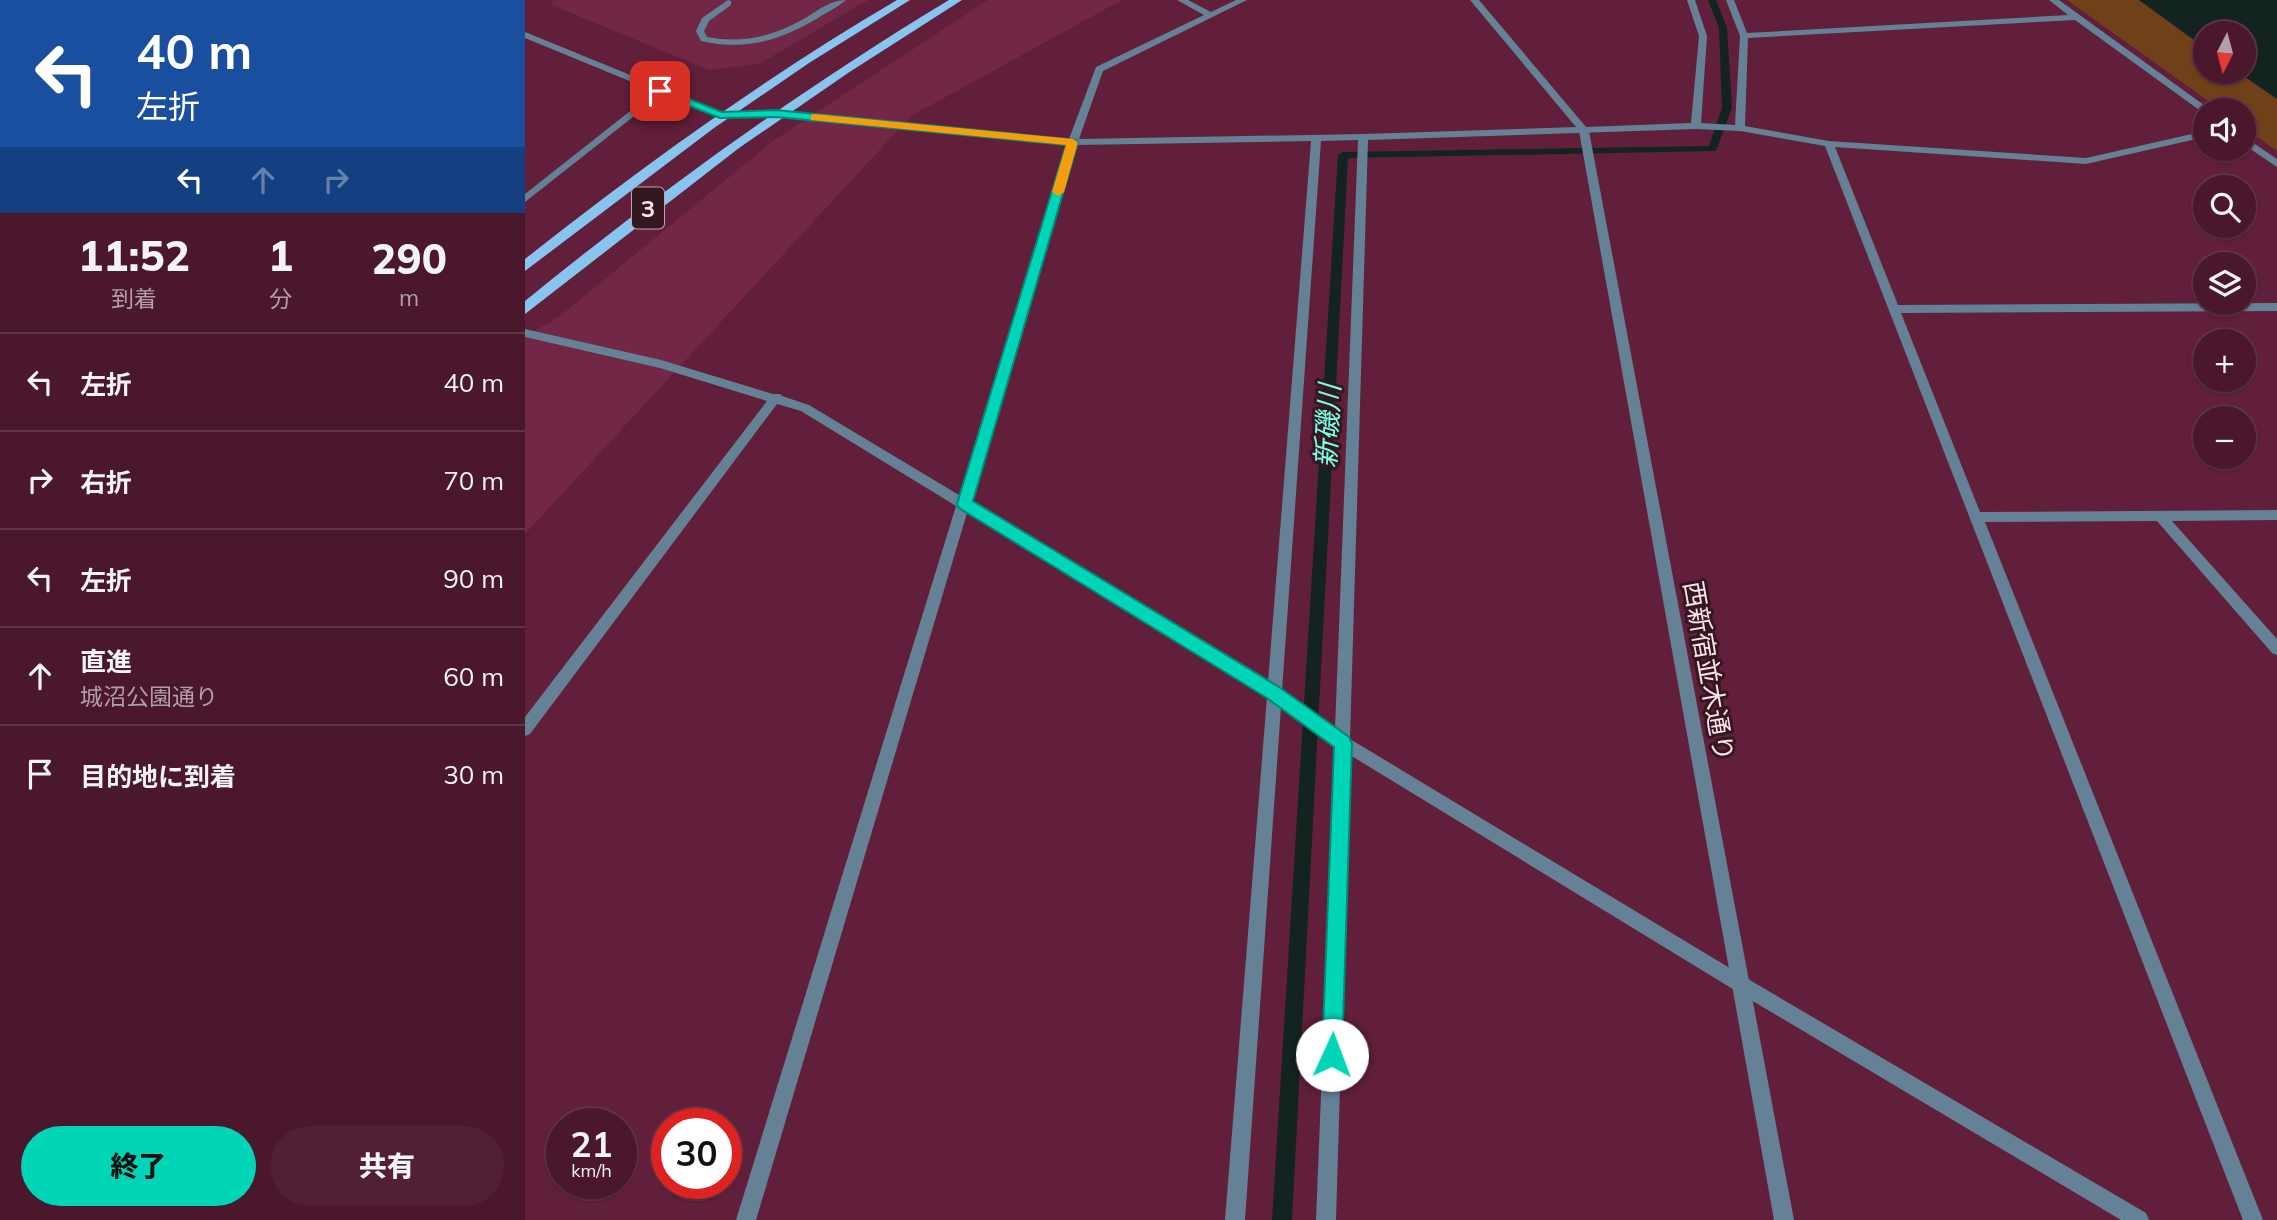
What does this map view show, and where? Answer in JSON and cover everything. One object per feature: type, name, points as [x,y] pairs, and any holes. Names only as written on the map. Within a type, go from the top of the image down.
[{"type":"main road","name":"3","points":[[525,266],[720,115],[793,67],[905,0]]},
{"type":"main road","name":"3","points":[[525,309],[680,183],[776,114],[957,0]]},
{"type":"street","points":[[728,3],[705,20],[700,31],[704,39],[728,45],[750,44],[790,30],[842,0]]},
{"type":"street","points":[[1181,0],[1210,15]]},
{"type":"street","points":[[746,1220],[1073,142],[1098,68],[1243,0]]},
{"type":"street","points":[[1474,0],[1585,134]]},
{"type":"street","points":[[1691,0],[1703,36],[1696,126]]},
{"type":"street","points":[[1730,0],[1744,36],[1740,128]]},
{"type":"street","points":[[2053,0],[2193,101]]},
{"type":"street","points":[[1744,36],[2077,17]]},
{"type":"street","points":[[525,35],[720,115],[776,114],[1073,142],[1585,134],[1696,126],[1740,128],[1829,144],[2086,162],[2193,137]]},
{"type":"street","points":[[525,198],[660,91]]},
{"type":"street","name":"西新宿並木通り","points":[[1585,134],[1784,1220]]},
{"type":"street","points":[[1326,1220],[1363,137]]},
{"type":"street","points":[[1235,1220],[1316,138]]},
{"type":"street","points":[[1829,144],[2253,1220]]},
{"type":"street","points":[[2256,149],[2277,164]]},
{"type":"street","points":[[1894,309],[2277,307]]},
{"type":"street","points":[[525,333],[661,364],[805,408],[1273,693],[1343,743],[1742,985],[2139,1220]]},
{"type":"street","points":[[525,729],[776,397]]},
{"type":"street","points":[[1976,517],[2277,515]]},
{"type":"street","points":[[2160,516],[2277,649]]},
{"type":"shaded area","points":[[553,0],[868,0],[759,64],[709,70],[552,5]]},
{"type":"shaded area","points":[[988,0],[1122,0],[911,116],[525,534],[525,337],[560,316],[773,141]]},
{"type":"shaded area","points":[[2067,0],[2139,0],[2193,39],[2193,84],[2255,84],[2277,99],[2277,151],[2256,136],[2256,98],[2204,98]]},
{"type":"shaded area","points":[[2139,0],[2277,0],[2277,99],[2255,84],[2256,21],[2193,21],[2193,39]]},
{"type":"waterway","name":"新磯川","points":[[1282,1220],[1343,155],[1713,149],[1727,108],[1723,28],[1712,0]]},
{"type":"slow traffic","points":[[815,117],[1073,142],[1058,192]]},
{"type":"route","points":[[660,91],[720,115],[776,114],[1073,142],[964,504],[1273,693],[1343,743],[1332,1055]]}]
